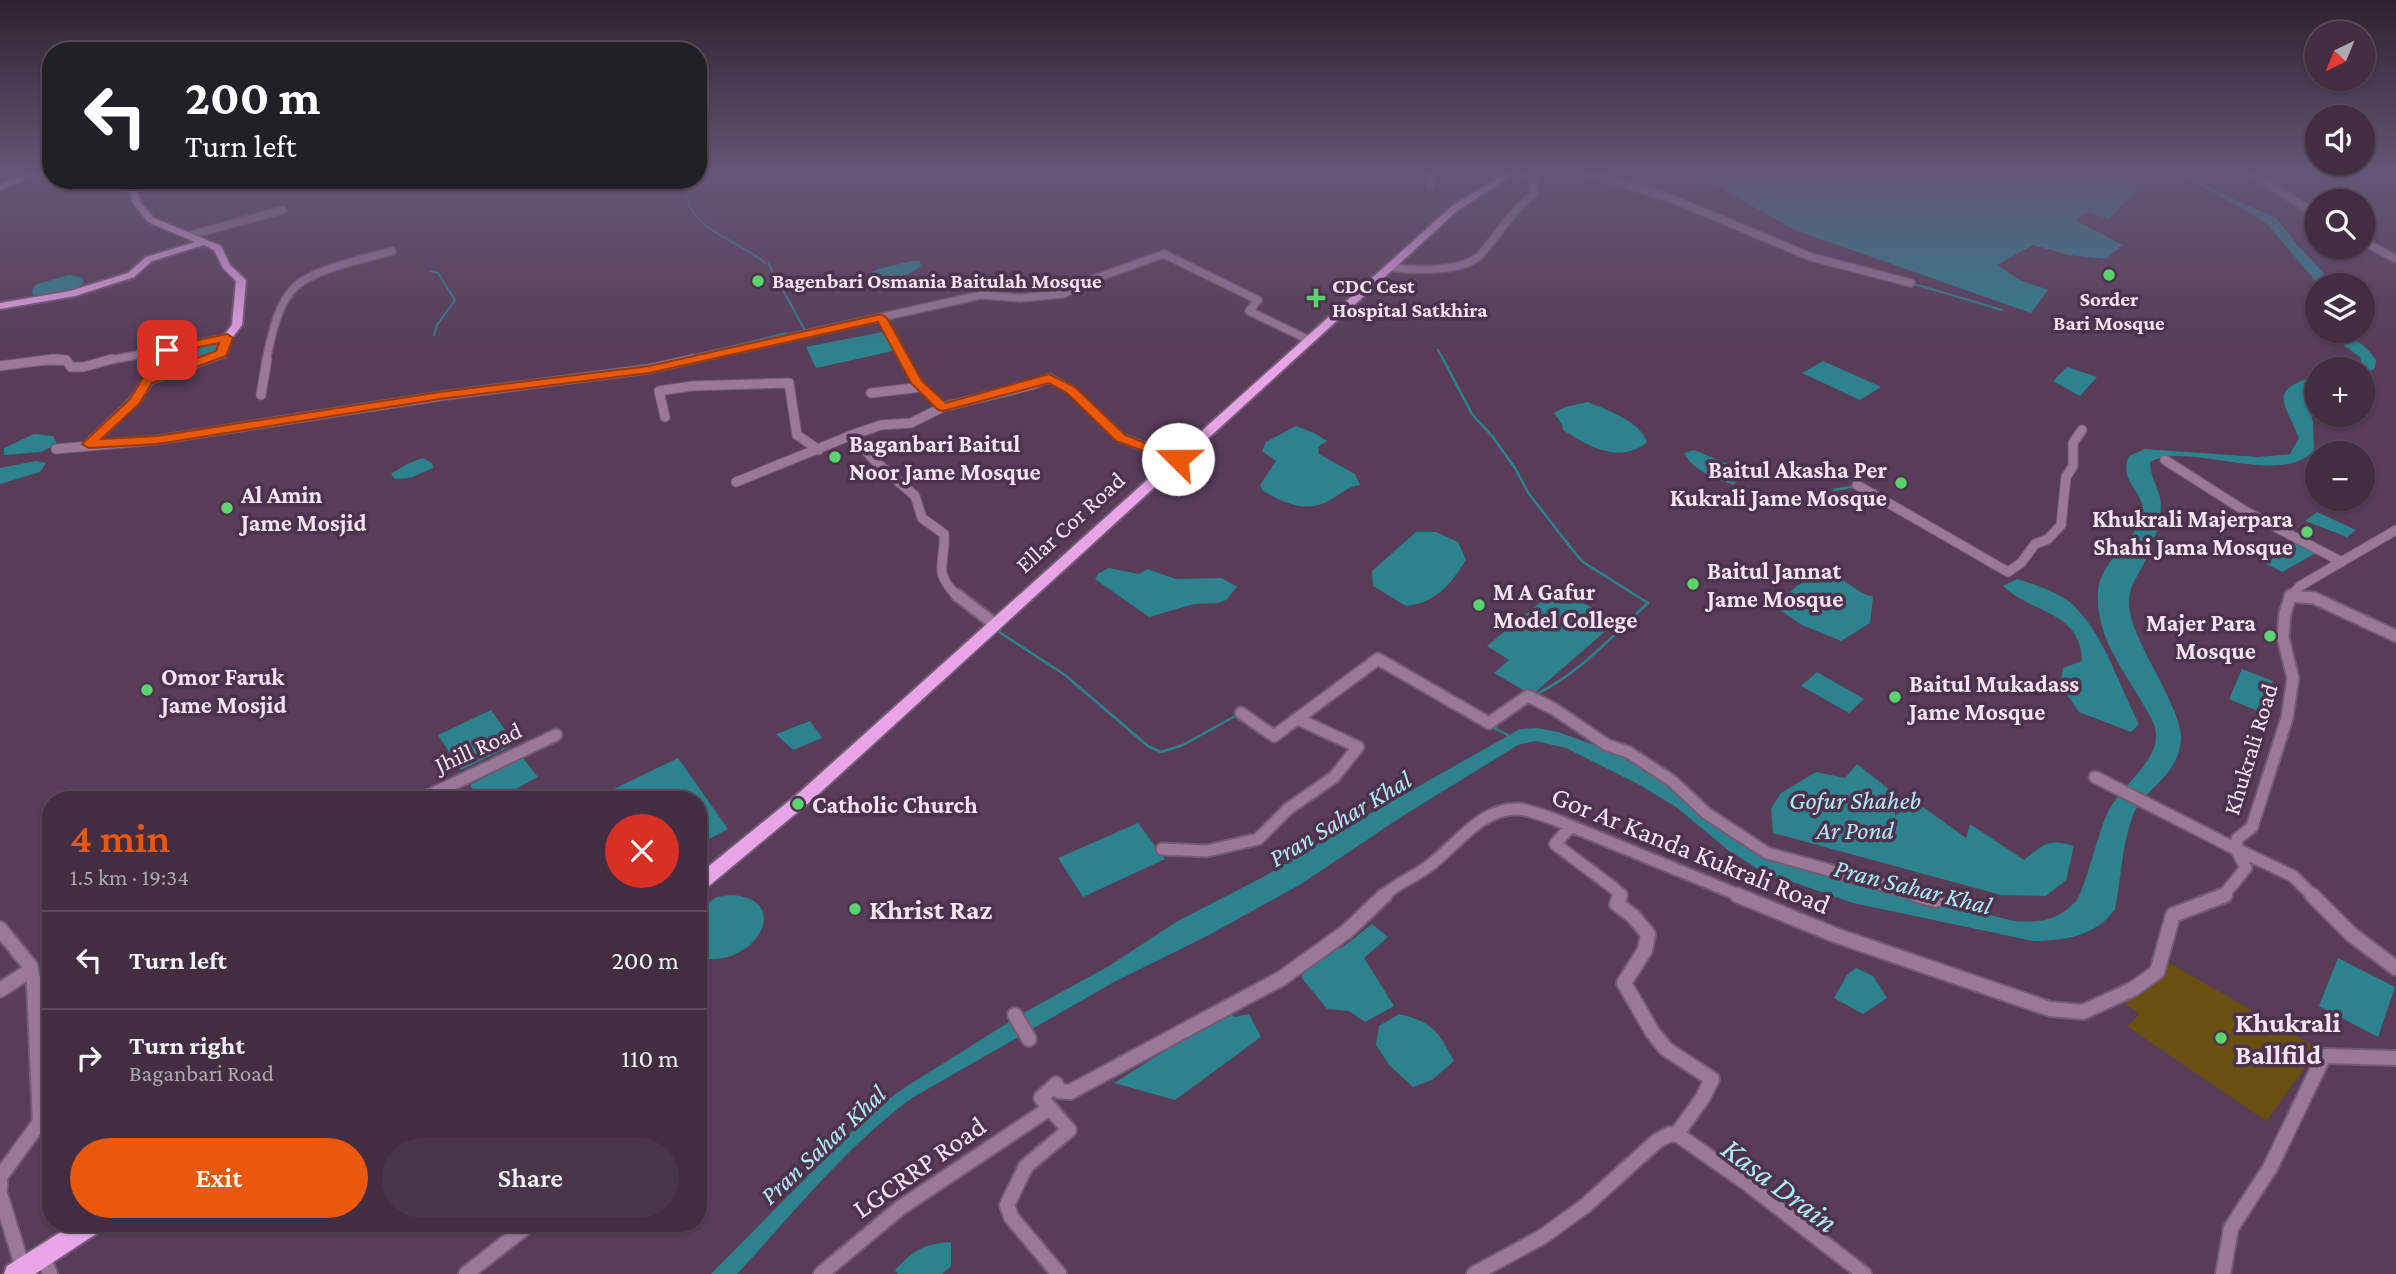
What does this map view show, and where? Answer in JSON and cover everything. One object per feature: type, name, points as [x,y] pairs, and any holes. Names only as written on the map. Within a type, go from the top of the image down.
[{"type":"main road","points":[[89,444],[134,401],[148,381],[221,354],[227,338],[237,325],[241,280],[226,267],[218,248],[183,232]]},
{"type":"main road","name":"Ellar Cor Road","points":[[707,878],[806,796],[1428,232]]},
{"type":"main road","points":[[0,306],[72,294],[131,275],[149,259],[205,242]]},
{"type":"main road","points":[[19,1271],[46,1265],[84,1232]]},
{"type":"street","points":[[190,235],[199,232]]},
{"type":"street","points":[[1390,267],[1411,271],[1460,265],[1481,256],[1496,232]]},
{"type":"street","points":[[1752,232],[1811,257],[1911,283]]},
{"type":"street","points":[[2375,248],[2396,259]]},
{"type":"street","points":[[261,395],[271,340],[295,287],[340,268],[392,251]]},
{"type":"street","points":[[55,449],[157,440],[440,396],[646,370],[981,295],[1020,298],[1063,294],[1091,280],[1164,254],[1258,300],[1250,311],[1309,340]]},
{"type":"street","points":[[881,318],[917,383],[943,407]]},
{"type":"street","points":[[0,366],[55,359],[66,360],[68,367],[83,367],[127,355],[227,338]]},
{"type":"street","points":[[646,370],[659,391],[665,417]]},
{"type":"street","points":[[736,482],[881,425],[911,423],[943,407],[1032,385],[1049,378],[1071,390],[1121,438],[1178,459]]},
{"type":"street","points":[[659,391],[716,383],[789,383],[797,435],[819,450]]},
{"type":"street","points":[[871,393],[922,387]]},
{"type":"street","points":[[1857,485],[2008,572],[2021,563],[2035,544],[2048,539],[2061,525],[2066,477],[2073,466],[2073,443],[2082,430]]},
{"type":"street","points":[[852,435],[876,463],[915,495],[922,518],[944,534],[946,548],[940,562],[941,573],[964,602],[996,625]]},
{"type":"street","points":[[2165,460],[2245,511],[2342,562]]},
{"type":"street","points":[[2290,596],[2300,586],[2396,530]]},
{"type":"street","points":[[2290,596],[2314,598],[2396,636]]},
{"type":"street","name":"Khukrali Road","points":[[2236,849],[2237,839],[2252,827],[2287,718],[2293,678],[2284,638],[2285,613],[2290,596]]},
{"type":"street","points":[[1241,713],[1253,717],[1261,731],[1274,736],[1378,659],[1489,723],[1528,696],[1554,709],[1607,745],[1628,752],[1684,790],[1706,813],[1768,853],[1936,900]]},
{"type":"street","points":[[1161,849],[1207,851],[1258,839],[1289,809],[1334,777],[1358,747],[1298,719]]},
{"type":"street","name":"Jhill Road","points":[[437,791],[523,754],[556,735]]},
{"type":"street","points":[[2095,777],[2293,876],[2352,935],[2396,968]]},
{"type":"street","name":"Gor Ar Kanda Kukrali Road","points":[[1050,1108],[1041,1098],[1056,1084],[1059,1091],[1070,1092],[1282,978],[1346,932],[1392,888],[1429,866],[1473,825],[1494,815],[1521,809],[1847,940],[2050,1009],[2083,1012],[2133,989],[2157,972],[2173,915],[2190,906],[2224,896],[2246,868],[2236,849]]},
{"type":"street","points":[[1570,827],[1555,844],[1615,889],[1620,895],[1617,904],[1633,916],[1648,934],[1645,950],[1625,983],[1653,1033],[1666,1049],[1712,1079],[1676,1135]]},
{"type":"street","points":[[0,929],[21,953],[31,971],[39,1059],[40,1122],[0,1177],[0,1188]]},
{"type":"street","points":[[0,990],[31,971]]},
{"type":"street","points":[[34,987],[42,983]]},
{"type":"street","points":[[1015,1015],[1029,1039]]},
{"type":"street","points":[[2223,1274],[2231,1228],[2270,1168],[2324,1056],[2396,1058]]},
{"type":"street","points":[[1050,1108],[1069,1130],[1026,1166],[1007,1205],[1011,1217],[1059,1274]]},
{"type":"street","name":"LGCRRP Road","points":[[821,1274],[900,1208],[1050,1108]]},
{"type":"street","points":[[1474,1274],[1542,1237],[1585,1206],[1657,1142],[1671,1134],[1748,1184],[1864,1274]]},
{"type":"street","points":[[0,1194],[19,1271]]},
{"type":"street","points":[[466,1274],[520,1232]]},
{"type":"shaded area","name":"Khukrali Ballfild","points":[[2166,961],[2319,1049],[2266,1121],[2127,1026],[2139,1015],[2122,999]]},
{"type":"water","points":[[1802,232],[2098,232],[2122,245],[2106,259],[2069,255],[2033,245],[1997,265],[2020,280],[2048,290],[2031,313]]},
{"type":"water","points":[[2274,232],[2287,232],[2305,253],[2305,259],[2310,259],[2324,273],[2309,273]]},
{"type":"water","points":[[920,261],[921,266],[902,276],[879,279],[865,276],[878,269]]},
{"type":"water","points":[[69,275],[81,277],[84,282],[60,294],[32,294],[37,284]]},
{"type":"water","points":[[887,331],[898,350],[816,368],[806,347]]},
{"type":"water","points":[[219,343],[217,356],[167,366],[170,353]]},
{"type":"water","points":[[2341,343],[2360,343],[2374,357],[2360,357]]},
{"type":"water","points":[[1823,361],[1881,387],[1860,400],[1802,373]]},
{"type":"water","points":[[2067,367],[2097,377],[2080,396],[2053,381]]},
{"type":"water","points":[[2305,380],[2305,427],[2313,427],[2314,441],[2305,441],[2305,457],[2299,461],[2257,465],[2187,456],[2167,457],[2150,462],[2160,496],[2160,514],[2151,547],[2131,590],[2130,613],[2141,644],[2175,713],[2181,741],[2174,764],[2138,805],[2133,815],[2124,850],[2115,909],[2089,931],[2068,938],[2033,941],[1853,903],[1761,871],[1728,850],[1676,807],[1638,784],[1566,748],[1535,741],[1518,745],[1401,817],[1301,884],[1209,935],[1114,982],[912,1098],[864,1138],[820,1182],[737,1274],[711,1274],[871,1112],[904,1088],[1025,1012],[1109,966],[1176,922],[1265,876],[1520,729],[1537,728],[1558,732],[1625,756],[1671,784],[1744,841],[1856,881],[2014,921],[2032,922],[2055,917],[2069,908],[2079,896],[2108,812],[2144,766],[2156,737],[2151,717],[2110,648],[2098,607],[2100,581],[2111,561],[2132,535],[2142,515],[2141,500],[2127,474],[2129,456],[2145,449],[2258,457],[2290,454],[2299,438],[2284,397],[2286,391]]},
{"type":"water","points":[[1588,402],[1630,422],[1638,428],[1647,442],[1637,449],[1615,453],[1593,447],[1563,430],[1554,413],[1565,407]]},
{"type":"water","points":[[1296,426],[1327,441],[1318,447],[1319,454],[1355,474],[1360,485],[1313,506],[1287,503],[1262,490],[1260,485],[1276,461],[1262,451],[1266,442]]},
{"type":"water","points":[[34,434],[53,436],[57,444],[41,452],[4,455],[4,448]]},
{"type":"water","points":[[1694,450],[1746,473],[1733,485],[1712,476],[1688,460],[1684,453]]},
{"type":"water","points":[[423,458],[432,463],[433,468],[410,478],[395,479],[391,474],[407,464]]},
{"type":"water","points":[[36,461],[46,463],[40,472],[0,484],[0,468]]},
{"type":"water","points":[[2317,512],[2356,530],[2347,537],[2305,521]]},
{"type":"water","points":[[1416,532],[1436,532],[1458,542],[1466,560],[1434,597],[1406,606],[1373,586],[1372,571]]},
{"type":"water","points":[[2293,542],[2316,553],[2282,572],[2259,560]]},
{"type":"water","points":[[1109,568],[1139,574],[1147,569],[1176,579],[1222,578],[1237,587],[1226,600],[1218,603],[1194,604],[1149,617],[1095,579],[1099,573]]},
{"type":"water","points":[[1826,569],[1862,593],[1873,597],[1870,623],[1841,641],[1802,625],[1774,606],[1797,586]]},
{"type":"water","points":[[2017,579],[2064,598],[2086,620],[2104,648],[2139,724],[2131,732],[2079,712],[2060,685],[2063,668],[2082,661],[2080,645],[2064,623],[2003,586]]},
{"type":"water","points":[[1557,589],[1617,621],[1532,695],[1494,673],[1509,660],[1487,646]]},
{"type":"water","points":[[2242,669],[2273,681],[2260,712],[2229,699]]},
{"type":"water","points":[[1817,672],[1864,699],[1849,713],[1801,686]]},
{"type":"water","points":[[491,710],[515,744],[461,770],[438,735]]},
{"type":"water","points":[[810,721],[822,738],[793,750],[776,734]]},
{"type":"water","points":[[522,757],[538,777],[512,791],[474,791],[470,785]]},
{"type":"water","points":[[678,758],[701,791],[615,791],[614,789]]},
{"type":"water","name":"Gofur Shaheb Ar Pond","points":[[1857,764],[1895,794],[1895,816],[1916,802],[1966,838],[1970,824],[2024,860],[2047,844],[2074,846],[2066,880],[2046,896],[2001,895],[1773,833],[1771,809],[1781,793],[1816,772],[1845,778]]},
{"type":"water","points":[[707,799],[728,829],[707,840]]},
{"type":"water","points":[[1138,823],[1165,859],[1083,897],[1058,858]]},
{"type":"water","points":[[730,895],[750,899],[761,908],[764,920],[760,933],[750,945],[736,954],[718,959],[707,958],[707,903],[717,897]]},
{"type":"water","points":[[1372,924],[1388,937],[1364,958],[1394,1006],[1365,1022],[1349,1011],[1327,1009],[1301,977],[1316,958],[1343,947]]},
{"type":"water","points":[[2338,958],[2395,987],[2378,1037],[2319,1006]]},
{"type":"water","points":[[1856,968],[1873,976],[1887,998],[1863,1014],[1834,998],[1847,975]]},
{"type":"water","points":[[1226,1012],[1235,1017],[1249,1014],[1261,1037],[1175,1100],[1114,1083]]},
{"type":"water","points":[[1399,1014],[1433,1029],[1454,1061],[1432,1080],[1413,1087],[1389,1065],[1376,1045],[1379,1026]]},
{"type":"water","points":[[951,1242],[951,1266],[942,1274],[898,1274],[895,1270],[920,1249]]},
{"type":"waterway","points":[[717,232],[765,263]]},
{"type":"waterway","points":[[768,263],[807,334]]},
{"type":"waterway","points":[[430,271],[438,273],[455,300],[437,325],[434,335]]},
{"type":"waterway","points":[[1914,284],[2002,310]]},
{"type":"waterway","points":[[698,355],[786,333]]},
{"type":"waterway","points":[[1438,350],[1444,361]]},
{"type":"waterway","points":[[1443,359],[1472,414],[1492,436],[1515,468],[1529,494],[1575,553],[1583,562],[1648,603],[1580,666],[1534,695]]},
{"type":"waterway","points":[[1834,490],[1856,486]]},
{"type":"waterway","points":[[996,630],[1065,675],[1148,746],[1161,752],[1183,745],[1237,715]]},
{"type":"waterway","points":[[1502,721],[1494,728],[1508,735]]},
{"type":"waterway","points":[[2310,1070],[2314,1060]]},
{"type":"place","name":"Sorder Bari Mosque","points":[[2109,275]]},
{"type":"place","name":"Bagenbari Osmania Baitulah Mosque","points":[[758,281]]},
{"type":"place","name":"CDC Cest Hospital Satkhira","points":[[1316,298]]},
{"type":"place","name":"Baganbari Baitul Noor Jame Mosque","points":[[835,457]]},
{"type":"place","name":"Baitul Akasha Per Kukrali Jame Mosque","points":[[1901,483]]},
{"type":"place","name":"Al Amin Jame Mosjid","points":[[227,508]]},
{"type":"place","name":"Khukrali Majerpara Shahi Jama Mosque","points":[[2307,532]]},
{"type":"place","name":"Baitul Jannat Jame Mosque","points":[[1693,584]]},
{"type":"place","name":"M A Gafur Model College","points":[[1479,605]]},
{"type":"place","name":"Majer Para Mosque","points":[[2270,636]]},
{"type":"place","name":"Omor Faruk Jame Mosjid","points":[[147,690]]},
{"type":"place","name":"Baitul Mukadass Jame Mosque","points":[[1895,697]]},
{"type":"place","name":"Catholic Church","points":[[798,804]]},
{"type":"place","name":"Khrist Raz","points":[[855,909]]},
{"type":"place","name":"Khukrali Ballfild","points":[[2221,1038]]},
{"type":"route","points":[[167,350],[227,338],[221,354],[148,381],[134,401],[89,444],[157,440],[440,396],[649,369],[881,318],[917,383],[943,407],[1040,383],[1049,378],[1059,381],[1071,390],[1121,438],[1149,446],[1178,459]]},
{"type":"water label","name":"Pran Sahar Khal","points":[[1340,819]]},
{"type":"water label","name":"Pran Sahar Khal","points":[[1913,887]]},
{"type":"water label","name":"Pran Sahar Khal","points":[[823,1145]]},
{"type":"water label","name":"Kasa Drain","points":[[1780,1185]]}]
